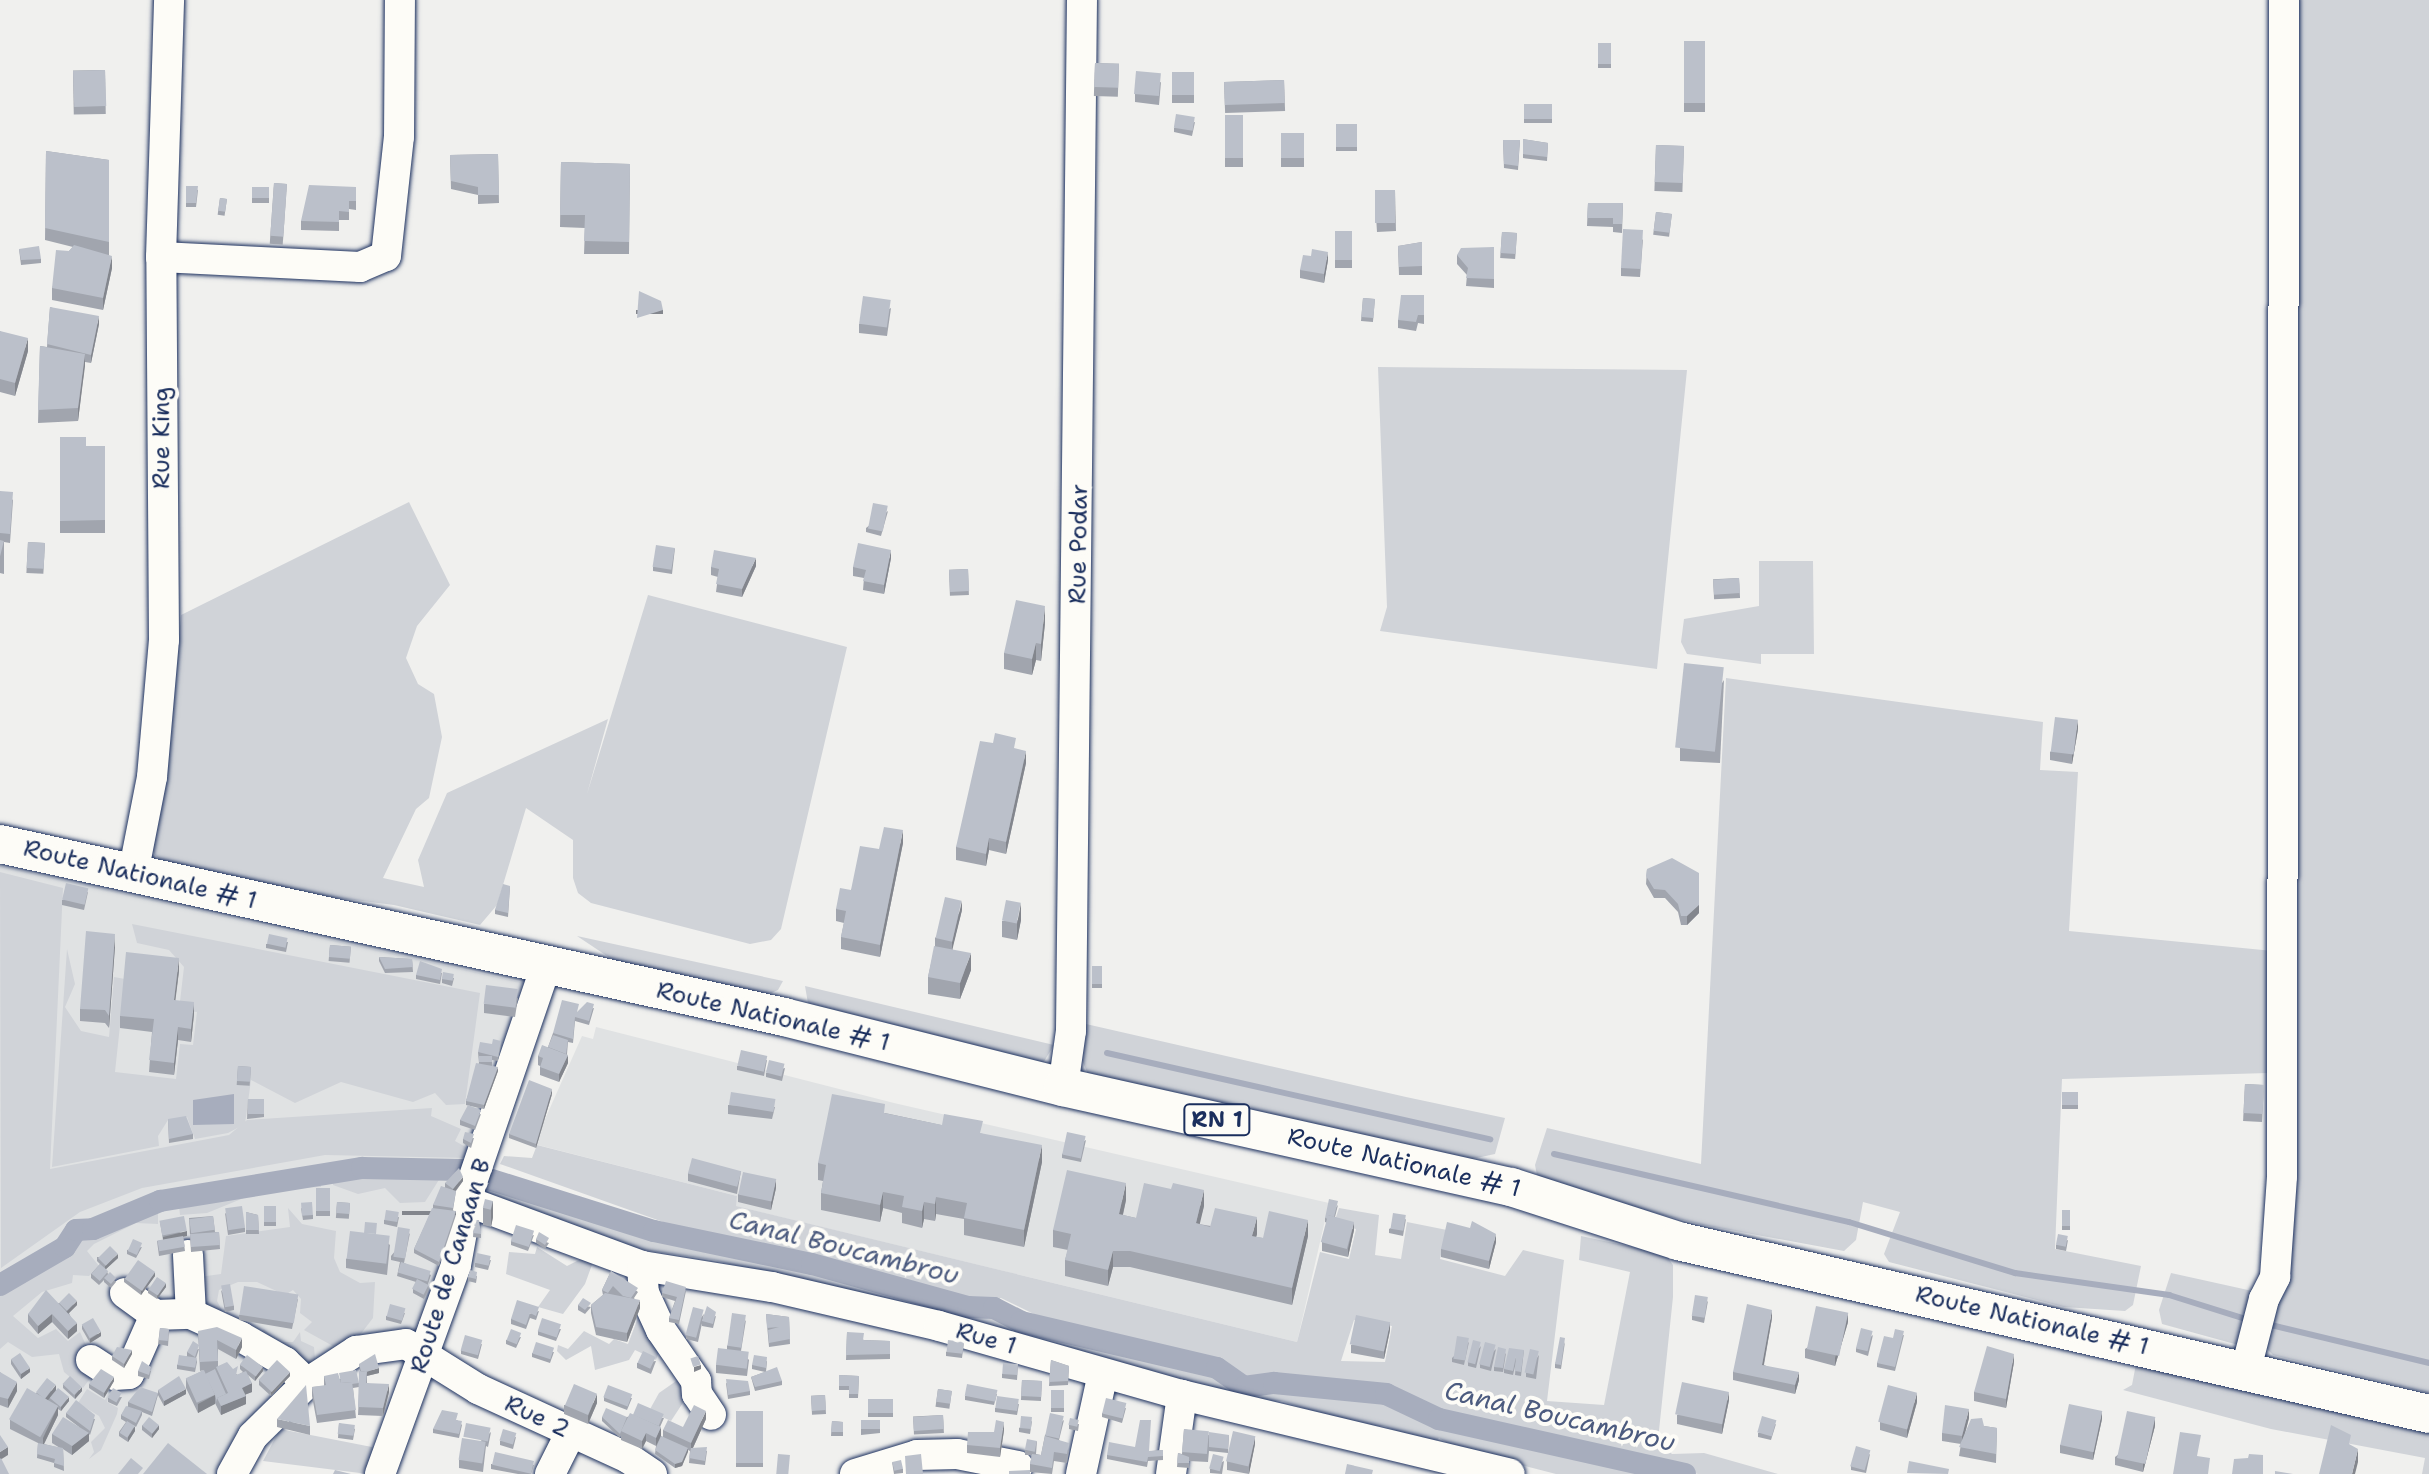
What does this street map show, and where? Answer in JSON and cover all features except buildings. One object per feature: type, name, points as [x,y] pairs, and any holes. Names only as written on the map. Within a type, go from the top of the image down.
[{"type":"main road","name":"Route Nationale # 1","points":[[0,844],[784,1017],[1063,1087],[1511,1187],[1678,1241],[2246,1369],[2429,1414]]},
{"type":"street","name":"Rue King","points":[[133,874],[152,777],[164,640],[161,257],[169,0]]},
{"type":"street","points":[[161,257],[360,267],[386,256],[399,137],[400,0]]},
{"type":"street","name":"Rue Podar","points":[[1063,1087],[1071,1031],[1082,0]]},
{"type":"street","points":[[2246,1369],[2275,1277],[2282,1177],[2284,0]]},
{"type":"street","name":"Route de Canaan B","points":[[380,1474],[456,1265],[468,1194],[488,1147],[546,966]]},
{"type":"street","name":"Rue 1","points":[[468,1194],[642,1266],[772,1287],[939,1326],[1182,1395],[1510,1474]]},
{"type":"street","points":[[188,1255],[191,1314]]},
{"type":"street","points":[[642,1266],[644,1293],[661,1330],[696,1381],[697,1394],[711,1415]]},
{"type":"street","points":[[125,1293],[155,1315],[191,1314],[285,1362],[307,1383]]},
{"type":"street","points":[[91,1360],[114,1375],[129,1374],[155,1315]]},
{"type":"street","name":"Rue 2","points":[[232,1474],[253,1436],[307,1383],[356,1351],[406,1344],[478,1389],[634,1469]]},
{"type":"street","points":[[1081,1474],[1103,1373]]},
{"type":"street","points":[[1171,1474],[1182,1395]]},
{"type":"street","points":[[550,1474],[570,1434]]},
{"type":"street","points":[[1408,1451],[1428,1474]]},
{"type":"street","points":[[855,1474],[917,1455],[957,1454],[1018,1466]]},
{"type":"shaded area","points":[[2295,0],[2429,0],[2429,1393],[2273,1355],[2266,1348]]},
{"type":"shaded area","points":[[1378,367],[1687,370],[1657,669],[1380,631],[1387,607]]},
{"type":"shaded area","points":[[409,502],[450,585],[417,626],[406,658],[418,684],[434,694],[442,737],[429,798],[416,809],[383,878],[424,887],[418,860],[447,793],[608,719],[587,794],[648,595],[847,647],[781,929],[771,940],[750,944],[591,903],[578,893],[573,878],[573,840],[526,808],[497,905],[480,925],[394,905],[323,896],[162,862],[155,855],[150,846],[171,727],[181,615]]},
{"type":"shaded area","points":[[1759,561],[1813,561],[1814,654],[1761,654],[1761,664],[1687,654],[1681,642],[1684,619],[1759,606]]},
{"type":"shaded area","points":[[1726,678],[2043,722],[2040,770],[2078,772],[2069,931],[2273,951],[2268,1073],[2062,1079],[2055,1249],[2141,1266],[2133,1305],[2125,1311],[2064,1307],[1889,1262],[1884,1254],[1900,1212],[1863,1202],[1856,1240],[1844,1251],[1703,1225],[1568,1191],[1537,1175],[1535,1165],[1547,1128],[1701,1164]]},
{"type":"shaded area","points":[[0,866],[529,984],[509,1062],[414,1346],[358,1355],[308,1388],[242,1474],[0,1474]]},
{"type":"shaded area","points":[[0,872],[63,888],[50,1169],[229,1135],[247,1120],[432,1108],[431,1116],[461,1129],[455,1141],[471,1150],[468,1158],[325,1155],[142,1188],[80,1212],[1,1268]]},
{"type":"shaded area","points":[[132,924],[480,993],[465,1104],[446,1105],[435,1093],[413,1102],[341,1082],[295,1103],[251,1080],[245,1124],[228,1133],[195,1139],[187,1117],[168,1120],[158,1136],[159,1146],[52,1167],[67,949],[75,984],[65,1007],[81,1031],[109,1037],[114,977],[125,979],[115,1072],[176,1079],[180,1044],[193,1045],[197,1012],[179,1010],[184,967],[169,950],[137,943]]},
{"type":"shaded area","points":[[577,936],[783,981],[778,990],[765,996],[643,970],[610,958]]},
{"type":"shaded area","points":[[805,986],[1054,1045],[1040,1068],[809,1009]]},
{"type":"shaded area","points":[[1086,1024],[1505,1118],[1495,1154],[1467,1160],[1092,1084],[1082,1060]]},
{"type":"shaded area","points":[[596,1027],[894,1103],[1329,1203],[1297,1342],[735,1206],[737,1196],[534,1144],[582,1036],[593,1039]]},
{"type":"shaded area","points":[[537,1145],[737,1196],[736,1206],[1297,1342],[1320,1252],[1349,1259],[1356,1229],[1334,1223],[1339,1208],[1379,1215],[1375,1255],[1401,1259],[1407,1222],[1447,1230],[1440,1259],[1505,1276],[1523,1250],[1564,1260],[1547,1401],[1604,1405],[1630,1272],[1579,1260],[1581,1236],[1665,1254],[1673,1265],[1673,1297],[1658,1440],[1672,1454],[1704,1453],[1778,1474],[1698,1474],[1441,1416],[1385,1392],[1253,1381],[1200,1357],[1048,1321],[1001,1298],[961,1300],[666,1223],[500,1164],[504,1156],[532,1158]],"holes":[[[1354,1320],[1392,1326],[1385,1362],[1341,1361]]]},
{"type":"shaded area","points":[[366,1161],[452,1166],[458,1170],[442,1175],[425,1202],[400,1203],[385,1188],[358,1194],[333,1185],[333,1165]]},
{"type":"shaded area","points":[[321,1168],[321,1187],[266,1189],[207,1213],[180,1215],[178,1197],[182,1194]]},
{"type":"shaded area","points":[[487,1187],[518,1191],[623,1225],[785,1267],[812,1268],[924,1300],[993,1312],[1022,1326],[1221,1375],[1246,1392],[1273,1387],[1383,1397],[1437,1423],[1662,1474],[1556,1474],[1458,1449],[1439,1438],[1433,1445],[1384,1426],[1357,1426],[1282,1401],[1265,1402],[714,1260],[637,1249],[513,1208],[501,1197],[487,1200],[482,1190]]},
{"type":"shaded area","points":[[165,1199],[174,1203],[158,1211],[158,1224],[136,1223],[94,1244],[87,1251],[99,1266],[89,1276],[73,1275],[72,1283],[42,1292],[13,1316],[38,1338],[56,1329],[68,1341],[80,1332],[97,1369],[83,1388],[64,1372],[59,1354],[32,1357],[8,1342],[0,1349],[0,1293],[58,1259],[87,1227]]},
{"type":"shaded area","points":[[288,1208],[302,1224],[336,1231],[334,1258],[340,1272],[360,1283],[375,1282],[373,1318],[353,1344],[333,1346],[304,1330],[312,1322],[300,1313],[301,1299],[293,1290],[285,1295],[257,1282],[238,1282],[219,1290],[217,1301],[224,1314],[206,1311],[199,1277],[221,1274],[226,1236],[290,1227]]},
{"type":"shaded area","points":[[537,1247],[567,1266],[583,1258],[593,1262],[585,1284],[563,1314],[538,1307],[550,1290],[506,1274],[509,1252],[535,1254]]},
{"type":"shaded area","points":[[2171,1273],[2257,1292],[2242,1346],[2162,1324],[2159,1310]]},
{"type":"shaded area","points":[[642,1307],[660,1349],[656,1360],[635,1350],[629,1360],[595,1370],[591,1346],[566,1360],[557,1351],[558,1345],[568,1349],[584,1331],[609,1344],[614,1339],[628,1344]]},
{"type":"shaded area","points":[[264,1329],[279,1342],[293,1342],[300,1332],[301,1341],[314,1347],[315,1359],[304,1365],[259,1334]]},
{"type":"shaded area","points":[[2136,1364],[2429,1431],[2429,1474],[2422,1474],[2425,1458],[2271,1429],[2123,1390],[2132,1385]]},
{"type":"shaded area","points":[[679,1379],[688,1395],[671,1421],[649,1411],[659,1393]]},
{"type":"shaded area","points":[[112,1386],[107,1402],[118,1408],[117,1414],[101,1450],[89,1459],[94,1452],[91,1442],[105,1428],[99,1416],[78,1403],[87,1389],[105,1400]]},
{"type":"shaded area","points":[[280,1429],[377,1448],[368,1474],[263,1461]]},
{"type":"water","points":[[234,1094],[234,1124],[193,1125],[193,1100]]},
{"type":"waterway","points":[[1107,1053],[1490,1139]]},
{"type":"waterway","points":[[1554,1154],[1849,1222],[2015,1273],[2169,1295],[2249,1320]]},
{"type":"waterway","name":"Canal Boucambrou","points":[[0,1285],[65,1247],[76,1230],[93,1229],[160,1201],[362,1168],[460,1170],[654,1231],[812,1264],[968,1307],[994,1308],[1021,1322],[1217,1368],[1244,1387],[1274,1383],[1386,1394],[1439,1419],[1685,1474]]},
{"type":"waterway","points":[[2267,1324],[2429,1363]]}]
